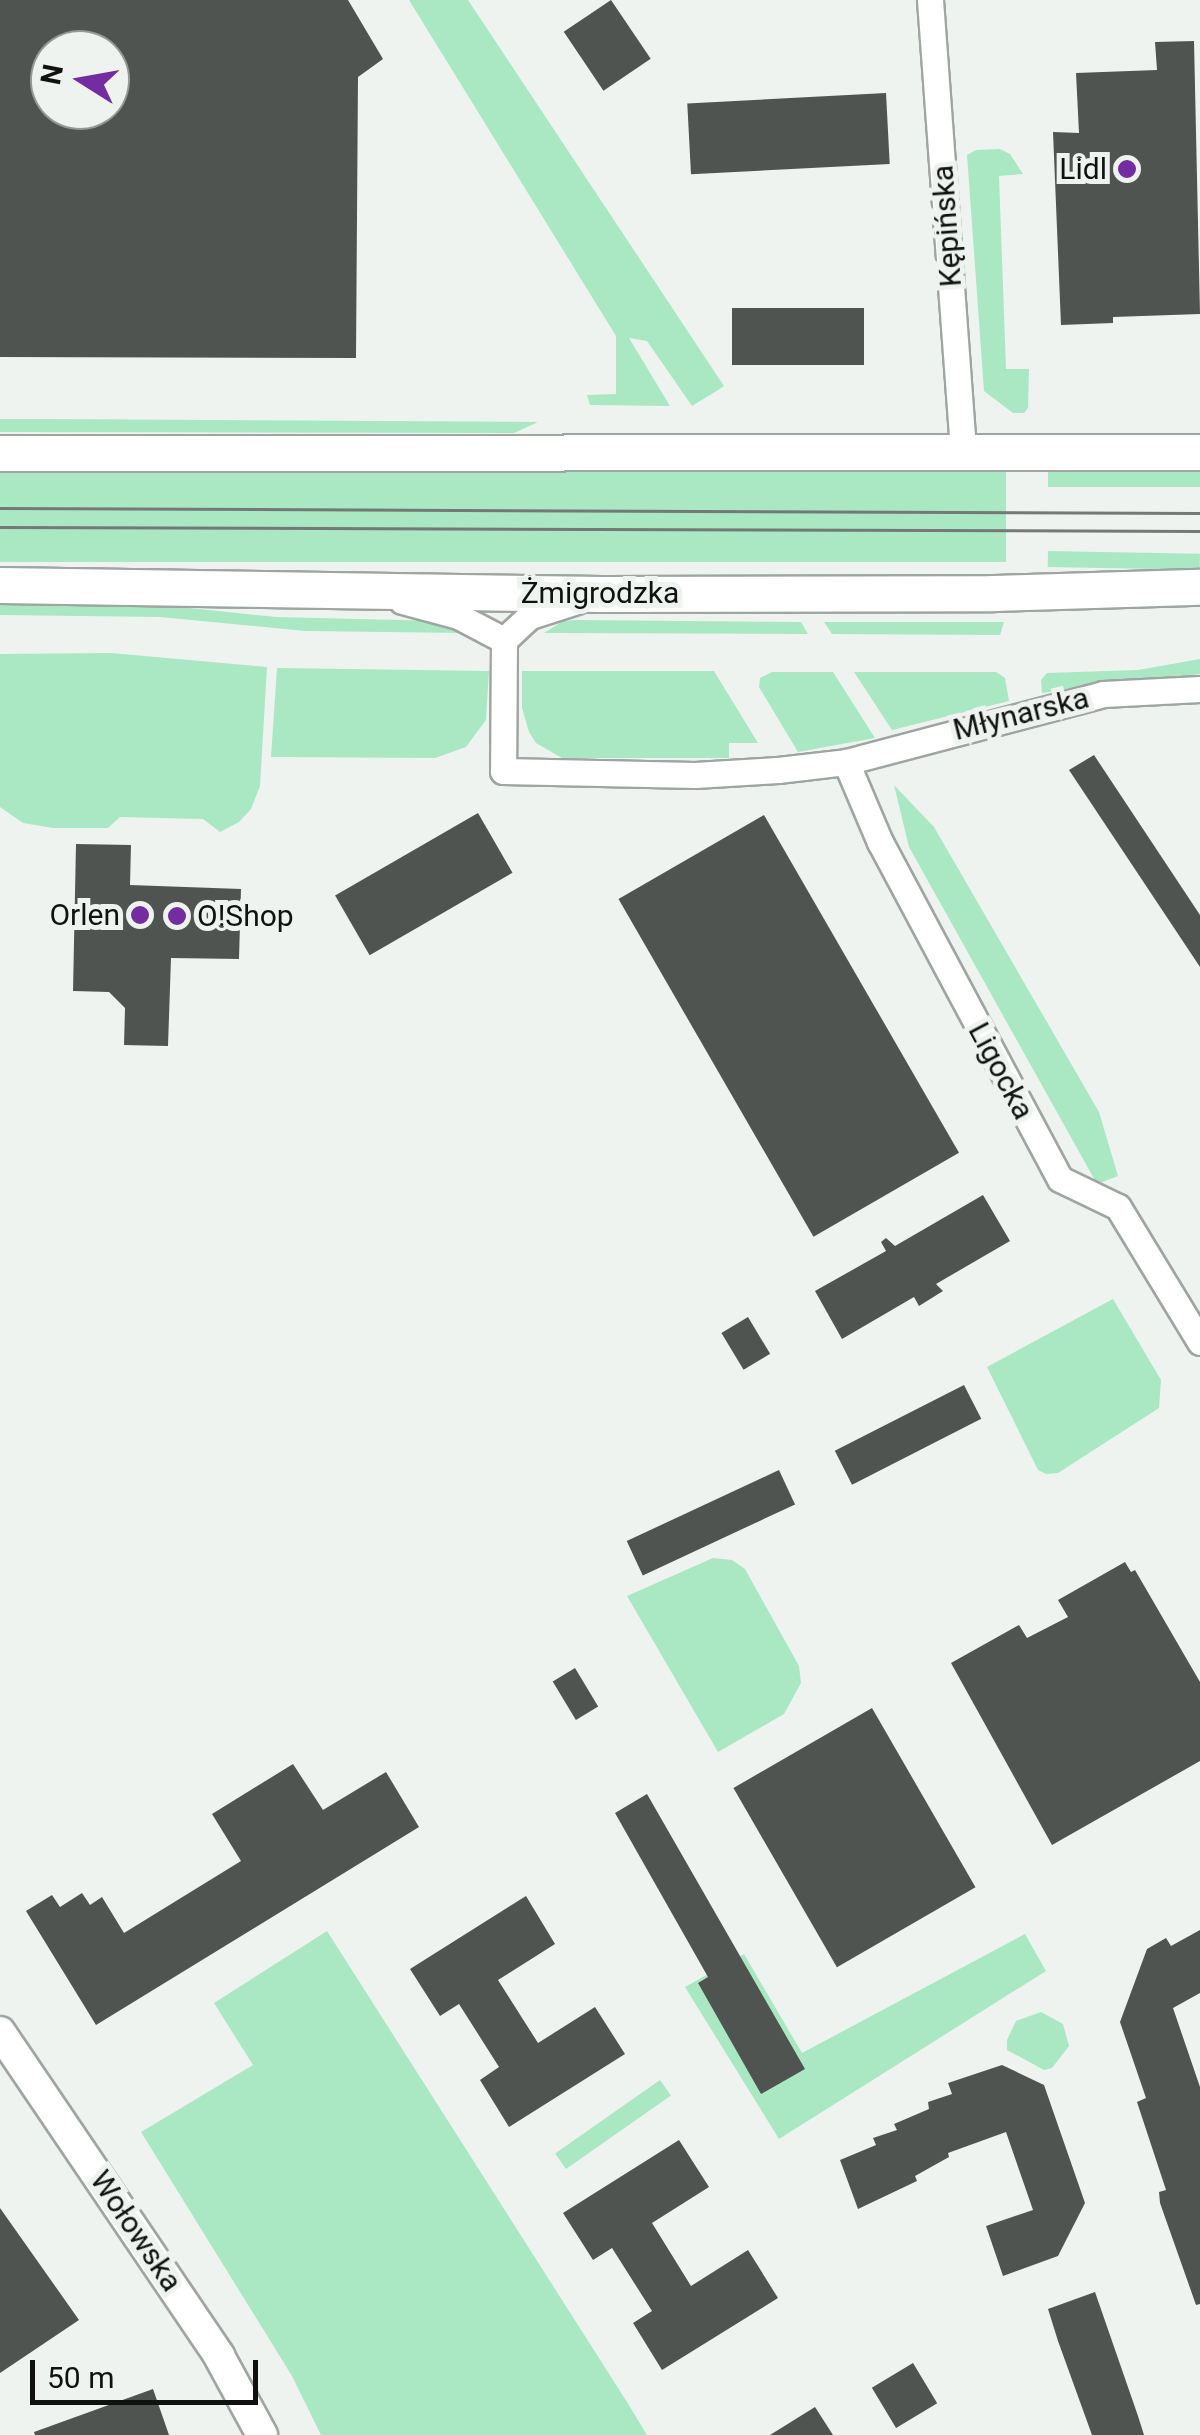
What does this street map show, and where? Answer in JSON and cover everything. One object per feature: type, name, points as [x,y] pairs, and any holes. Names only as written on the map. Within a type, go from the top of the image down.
[{"type":"main road","points":[[0,453],[1200,452]]},
{"type":"main road","name":"Żmigrodzka","points":[[0,585],[602,594],[993,594],[1200,587]]},
{"type":"street","name":"Kępińska","points":[[930,0],[964,451]]},
{"type":"street","points":[[370,592],[458,616],[504,640],[530,616],[602,594]]},
{"type":"street","name":"Młynarska","points":[[504,640],[502,771],[694,776],[846,762],[1104,694],[1200,689]]},
{"type":"street","name":"Ligocka","points":[[846,762],[880,842],[1060,1179],[1118,1208],[1200,1342]]},
{"type":"street","name":"Wołowska","points":[[0,2032],[219,2356],[262,2435]]},
{"type":"green space","points":[[409,0],[468,0],[724,386],[692,406],[647,341],[629,338],[670,406],[590,405],[587,395],[616,394],[616,336]]},
{"type":"green space","points":[[1000,149],[1010,154],[1023,174],[999,176],[1006,369],[1029,369],[1028,408],[1024,413],[1013,413],[984,391],[967,155],[976,150]]},
{"type":"green space","points":[[0,419],[538,422],[514,433],[0,432]]},
{"type":"green space","points":[[0,469],[1006,469],[1006,562],[0,562]]},
{"type":"green space","points":[[1048,471],[1200,471],[1200,487],[1048,487]]},
{"type":"green space","points":[[1048,551],[1200,554],[1200,570],[1048,567]]},
{"type":"green space","points":[[0,603],[161,605],[276,617],[442,621],[466,633],[305,631],[160,617],[0,615]]},
{"type":"green space","points":[[563,621],[801,622],[808,634],[544,633]]},
{"type":"green space","points":[[824,622],[1004,622],[1000,635],[832,634]]},
{"type":"green space","points":[[111,653],[267,667],[260,786],[251,809],[239,822],[220,832],[203,819],[120,817],[108,828],[53,828],[23,823],[0,807],[0,654]]},
{"type":"green space","points":[[1200,659],[1200,674],[1042,693],[1041,680],[1047,673],[1138,670]]},
{"type":"green space","points":[[277,668],[489,671],[486,720],[466,747],[435,758],[271,757]]},
{"type":"green space","points":[[522,671],[714,671],[758,743],[729,743],[729,758],[562,758],[536,743],[529,732],[522,708]]},
{"type":"green space","points":[[772,672],[833,672],[875,738],[798,752],[759,687],[760,678]]},
{"type":"green space","points":[[854,672],[996,672],[1005,678],[1009,701],[892,730]]},
{"type":"green space","points":[[894,785],[934,827],[1099,1112],[1118,1176],[1097,1184],[909,847]]},
{"type":"green space","points":[[1113,1299],[1161,1380],[1159,1408],[1058,1473],[1046,1474],[1038,1470],[987,1367]]},
{"type":"green space","points":[[713,1558],[732,1560],[745,1569],[799,1666],[801,1683],[784,1714],[718,1752],[627,1596]]},
{"type":"green space","points":[[327,1931],[647,2435],[321,2435],[292,2376],[141,2132],[253,2065],[214,2003]]},
{"type":"green space","points":[[1025,1934],[1046,1971],[779,2139],[685,1987],[744,1954],[802,2053]]},
{"type":"green space","points":[[1041,2012],[1063,2024],[1069,2046],[1052,2068],[1044,2070],[1007,2050],[1016,2021]]},
{"type":"green space","points":[[660,2080],[671,2096],[566,2169],[555,2153]]},
{"type":"building","points":[[0,0],[348,0],[383,59],[358,77],[356,358],[0,357]]},
{"type":"building","points":[[611,0],[651,59],[603,91],[564,32]]},
{"type":"building","name":"Lidl","points":[[1194,41],[1200,314],[1113,317],[1113,323],[1061,325],[1053,132],[1079,133],[1076,73],[1157,70],[1155,42]]},
{"type":"building","points":[[886,93],[890,164],[691,174],[687,103]]},
{"type":"building","points":[[732,308],[864,308],[864,365],[732,365]]},
{"type":"building","points":[[1094,755],[1200,915],[1200,967],[1069,770]]},
{"type":"building","points":[[478,813],[512,873],[370,955],[335,896]]},
{"type":"building","points":[[764,815],[959,1153],[814,1237],[619,899]]},
{"type":"building","points":[[76,844],[131,845],[130,885],[241,889],[239,959],[171,958],[168,1046],[124,1045],[125,1008],[109,992],[73,991]]},
{"type":"building","points":[[983,1195],[1010,1241],[936,1284],[943,1291],[919,1306],[914,1297],[842,1339],[815,1291],[886,1251],[881,1242],[886,1238],[895,1246]]},
{"type":"building","points":[[748,1317],[770,1354],[744,1370],[721,1333]]},
{"type":"building","points":[[964,1385],[981,1419],[852,1485],[835,1451]]},
{"type":"building","points":[[779,1470],[795,1504],[643,1575],[627,1541]]},
{"type":"building","points":[[1125,1562],[1131,1572],[1135,1570],[1200,1682],[1200,1761],[1052,1845],[951,1663],[1019,1625],[1027,1638],[1068,1617],[1058,1600]]},
{"type":"building","points":[[575,1668],[598,1707],[576,1720],[553,1681]]},
{"type":"building","points":[[872,1708],[976,1887],[837,1967],[733,1788]]},
{"type":"building","points":[[293,1764],[323,1810],[386,1772],[419,1827],[96,2025],[26,1911],[52,1895],[60,1907],[82,1893],[90,1905],[102,1897],[124,1933],[241,1861],[212,1814]]},
{"type":"building","points":[[647,1794],[805,2069],[761,2094],[698,1983],[708,1977],[615,1813]]},
{"type":"building","points":[[526,1896],[555,1944],[498,1980],[538,2043],[595,2007],[625,2054],[509,2127],[480,2080],[499,2067],[459,2004],[440,2016],[410,1969]]},
{"type":"building","points":[[1200,1930],[1200,1993],[1173,2008],[1200,2087],[1200,2304],[1196,2305],[1160,2203],[1159,2192],[1166,2190],[1137,2102],[1146,2098],[1120,2022],[1147,1949],[1166,1938],[1171,1946]]},
{"type":"building","points":[[1002,2065],[1044,2085],[1085,2203],[1058,2256],[1003,2276],[986,2226],[1033,2210],[1006,2132],[948,2153],[949,2157],[915,2176],[917,2181],[858,2209],[840,2160],[876,2145],[873,2138],[897,2130],[894,2124],[929,2109],[928,2102],[952,2094],[948,2083]]},
{"type":"building","points":[[679,2140],[709,2187],[652,2223],[691,2286],[748,2250],[778,2298],[662,2370],[633,2323],[652,2311],[612,2248],[593,2260],[563,2213]]},
{"type":"building","points":[[0,2208],[79,2320],[0,2373]]},
{"type":"building","points":[[1095,2292],[1144,2435],[1092,2435],[1058,2341],[1048,2309]]},
{"type":"building","points":[[913,2363],[937,2403],[896,2428],[872,2388]]},
{"type":"building","points":[[153,2389],[169,2435],[35,2435],[34,2432]]},
{"type":"building","points":[[815,2407],[833,2435],[770,2435]]},
{"type":"tram line","points":[[0,508],[1200,513]]},
{"type":"tram line","points":[[0,527],[1200,531]]},
{"type":"place","name":"Lidl","points":[[1127,169]]},
{"type":"place","name":"Orlen","points":[[140,915]]},
{"type":"place","name":"O!Shop","points":[[177,916]]}]
